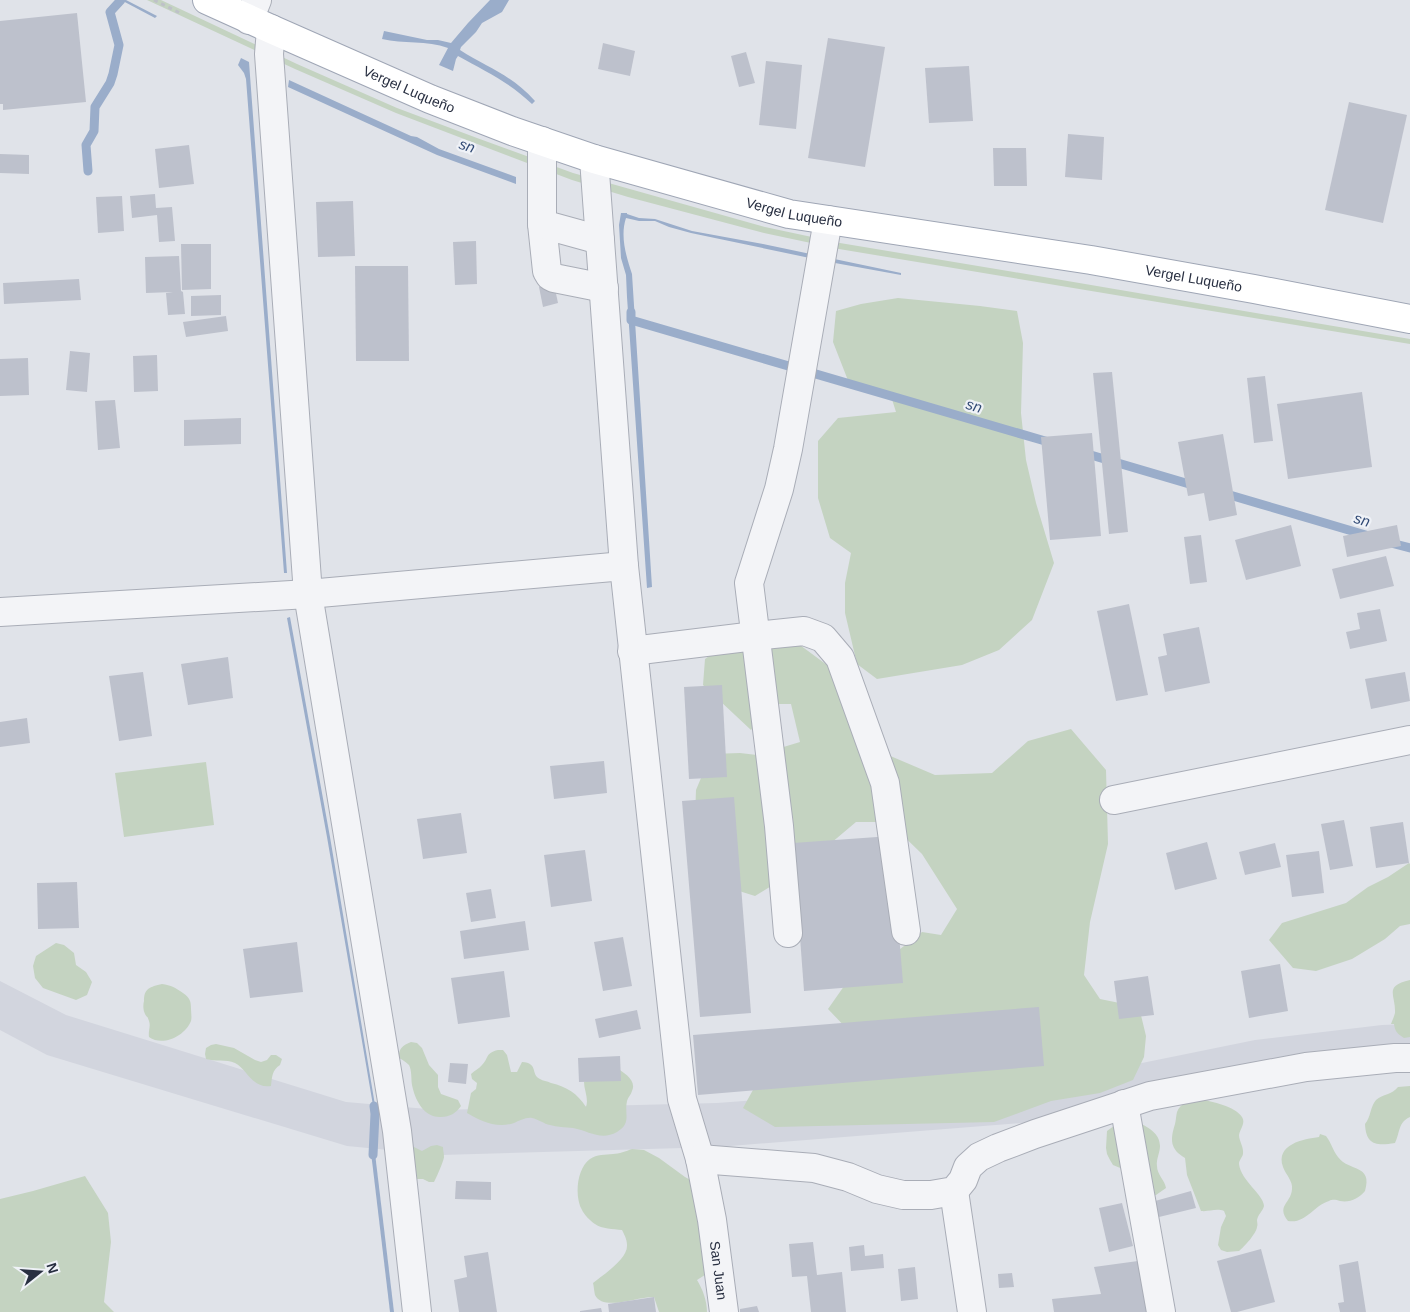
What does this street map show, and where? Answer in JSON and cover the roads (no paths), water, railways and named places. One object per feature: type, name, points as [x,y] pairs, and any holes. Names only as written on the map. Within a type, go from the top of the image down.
[{"type":"main road","name":"Vergel Luqueño","points":[[207,0],[259,16],[430,99],[512,131],[594,159],[789,214],[1091,260],[1254,289],[1410,321]]},
{"type":"street","points":[[259,16],[270,64],[308,594],[397,1131],[417,1312]]},
{"type":"street","points":[[542,141],[542,224],[547,271],[554,278],[604,288]]},
{"type":"street","name":"San Juan","points":[[594,159],[624,566],[682,1099],[700,1160],[713,1228],[724,1312]]},
{"type":"street","points":[[788,933],[779,826],[748,583],[779,489],[786,458],[828,220]]},
{"type":"street","points":[[542,224],[600,240]]},
{"type":"street","points":[[0,612],[308,594],[624,566]]},
{"type":"street","points":[[632,651],[804,631],[823,638],[840,658],[885,783],[906,932]]},
{"type":"street","points":[[1114,800],[1410,740]]},
{"type":"street","points":[[700,1160],[814,1168],[904,1195],[931,1196],[954,1191],[963,1180],[968,1167],[980,1157],[998,1148],[1150,1096],[1306,1067],[1410,1058]]},
{"type":"street","points":[[1124,1104],[1161,1312]]},
{"type":"street","points":[[954,1191],[972,1312]]},
{"type":"water","points":[[121,0],[126,0],[157,16],[155,18]]},
{"type":"water","points":[[490,0],[509,0],[502,12],[482,23],[460,50],[518,85],[535,101],[532,104],[506,83],[458,56],[453,71],[439,65],[448,48],[432,44],[382,39],[384,31],[451,43]]},
{"type":"water","points":[[241,58],[249,62],[287,573],[284,573],[246,79],[238,65]]},
{"type":"water","points":[[289,80],[411,136],[417,137],[439,149],[516,177],[516,184],[437,155],[288,87]]},
{"type":"water","points":[[621,213],[627,213],[639,218],[655,219],[692,231],[901,273],[901,275],[824,261],[691,233],[655,221],[639,221],[626,218],[624,239],[632,274],[652,587],[647,588],[626,275],[621,258],[619,225]]},
{"type":"water","points":[[290,617],[330,837],[377,1117],[375,1117],[287,618]]},
{"type":"water","points":[[370,1144],[374,1145],[394,1312],[390,1312]]},
{"type":"waterway","points":[[88,171],[86,145],[94,131],[95,107],[110,83],[119,45],[110,12],[121,0]]},
{"type":"waterway","name":"sn","points":[[631,312],[631,320],[1052,443]]},
{"type":"waterway","name":"sn","points":[[1084,453],[1196,486]]},
{"type":"waterway","name":"sn","points":[[1223,493],[1369,536]]},
{"type":"waterway","name":"sn","points":[[1391,543],[1410,548]]},
{"type":"waterway","points":[[373,1155],[374,1106]]}]
